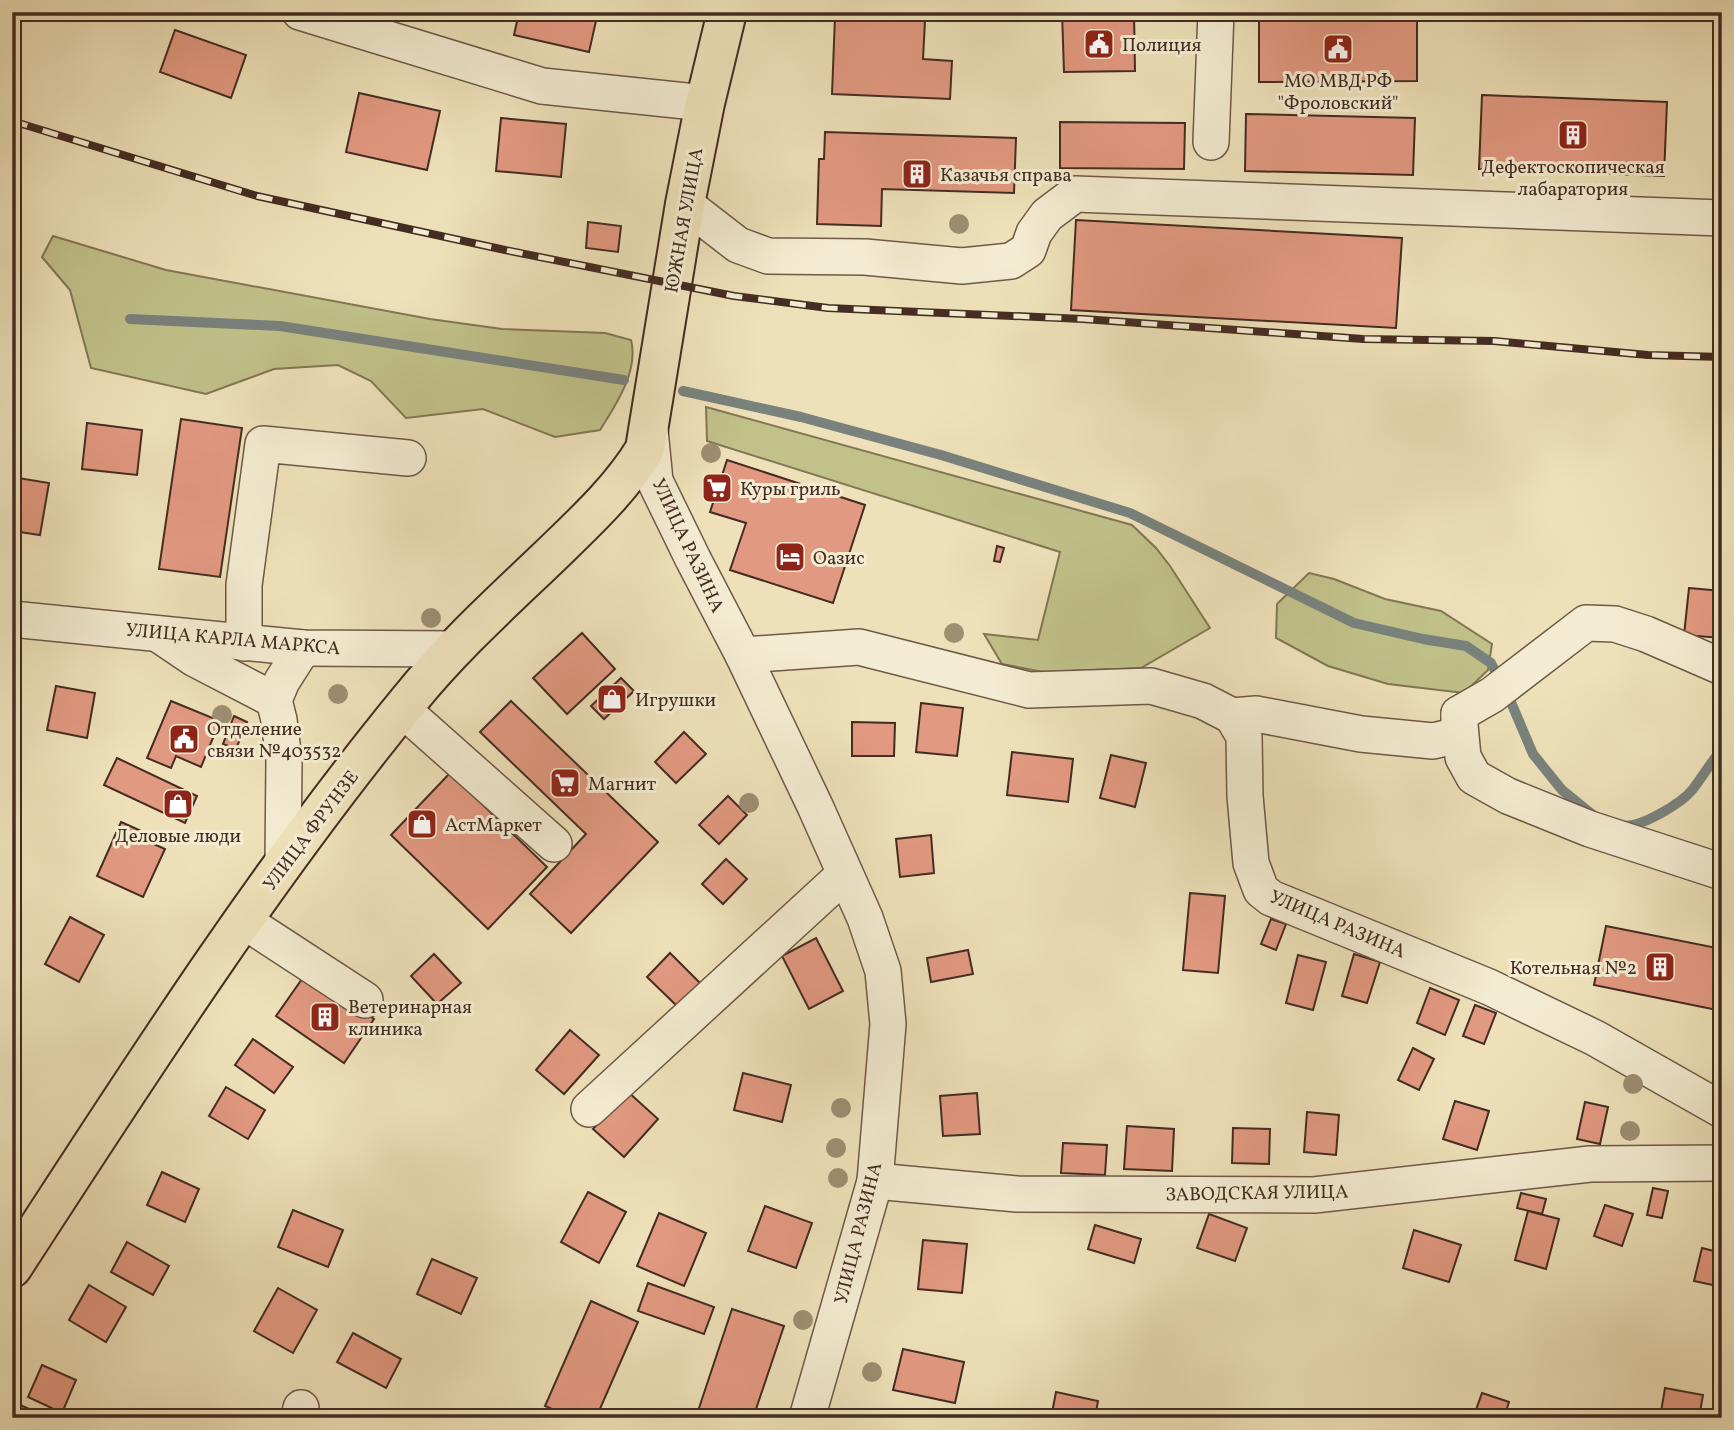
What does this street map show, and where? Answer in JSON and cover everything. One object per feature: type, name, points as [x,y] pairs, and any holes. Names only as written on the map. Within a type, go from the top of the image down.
[{"type":"main road","name":"ЮЖНАЯ УЛИЦА","points":[[650,430],[685,204],[727,12]]},
{"type":"main road","name":"УЛИЦА ФРУНЗЕ","points":[[12,1268],[136,1077],[283,864],[402,709],[454,649],[594,513],[635,467],[645,449],[650,430]]},
{"type":"street","points":[[300,12],[542,86],[705,103]]},
{"type":"street","points":[[1211,142],[1216,12]]},
{"type":"street","points":[[685,204],[738,245],[768,256],[865,257],[962,266],[1011,261],[1028,250],[1034,233],[1047,215],[1075,194],[1722,218]]},
{"type":"street","name":"УЛИЦА РАЗИНА","points":[[650,430],[655,481],[743,655],[845,874],[865,918],[883,971],[887,1011],[885,1080],[875,1181],[807,1418]]},
{"type":"street","points":[[244,643],[244,585],[263,444],[408,458]]},
{"type":"street","name":"УЛИЦА КАРЛА МАРКСА","points":[[12,619],[303,648],[454,649]]},
{"type":"street","points":[[1459,714],[1503,687],[1586,622],[1615,624],[1646,634],[1722,667]]},
{"type":"street","points":[[156,632],[195,659],[274,700]]},
{"type":"street","points":[[743,655],[859,647],[1028,690],[1151,686],[1203,701],[1232,716],[1256,714],[1362,734],[1433,741],[1459,735],[1459,714]]},
{"type":"street","points":[[283,864],[284,760],[274,700],[282,681],[303,648]]},
{"type":"street","points":[[402,709],[554,845]]},
{"type":"street","points":[[1459,714],[1463,757],[1474,777],[1508,796],[1590,829],[1722,872]]},
{"type":"street","name":"УЛИЦА РАЗИНА","points":[[1232,716],[1244,736],[1245,796],[1251,863],[1261,890],[1271,898],[1501,992],[1595,1038],[1722,1110]]},
{"type":"street","points":[[589,1109],[845,874]]},
{"type":"street","points":[[244,921],[365,1000]]},
{"type":"street","name":"ЗАВОДСКАЯ УЛИЦА","points":[[875,1181],[1017,1194],[1314,1195],[1590,1164],[1722,1163]]},
{"type":"green space","points":[[53,236],[166,270],[430,319],[502,329],[605,333],[631,340],[632,363],[624,387],[600,430],[555,437],[483,409],[406,418],[371,381],[338,365],[274,369],[206,394],[91,368],[70,290],[42,257]]},
{"type":"green space","points":[[706,407],[1132,525],[1170,566],[1210,628],[1141,668],[1043,672],[1002,664],[984,634],[1038,640],[1060,552],[707,441]]},
{"type":"green space","points":[[1309,573],[1334,579],[1385,599],[1441,611],[1492,644],[1488,670],[1464,693],[1388,684],[1328,666],[1276,638],[1277,604]]},
{"type":"building","points":[[403,12],[425,12],[424,17]]},
{"type":"building","points":[[519,12],[598,12],[589,52],[514,35]]},
{"type":"building","name":"Полиция","points":[[1062,12],[1134,12],[1135,71],[1064,72]]},
{"type":"building","name":"МО МВД РФ \"Фроловский\"","points":[[1259,12],[1417,12],[1417,81],[1259,82]]},
{"type":"building","points":[[835,17],[925,21],[923,59],[952,61],[950,99],[832,94]]},
{"type":"building","points":[[175,30],[246,55],[231,98],[160,72]]},
{"type":"building","points":[[359,93],[440,111],[427,170],[346,152]]},
{"type":"building","name":"Дефектоскопическая лабаратория","points":[[1482,95],[1667,102],[1664,176],[1479,169]]},
{"type":"building","points":[[1246,114],[1415,118],[1413,175],[1245,171]]},
{"type":"building","points":[[501,118],[566,124],[561,177],[496,171]]},
{"type":"building","points":[[1060,122],[1185,123],[1184,169],[1060,168]]},
{"type":"building","name":"Казачья справа","points":[[825,132],[1016,138],[1014,193],[882,189],[881,226],[817,224],[819,159],[824,159]]},
{"type":"building","points":[[1076,220],[1402,238],[1396,328],[1071,310]]},
{"type":"building","points":[[588,222],[621,226],[618,252],[586,248]]},
{"type":"building","points":[[181,419],[242,428],[220,577],[159,569]]},
{"type":"building","points":[[87,423],[142,430],[137,475],[82,469]]},
{"type":"building","name":"Оазис","points":[[727,460],[865,505],[833,603],[730,570],[746,523],[710,512]]},
{"type":"building","name":"Куры гриль","points":[[714,475],[727,479],[720,502],[706,498]]},
{"type":"building","points":[[12,477],[49,483],[40,535],[12,531]]},
{"type":"building","points":[[997,546],[1004,548],[1000,562],[994,561]]},
{"type":"building","points":[[1689,588],[1722,591],[1722,638],[1684,635]]},
{"type":"building","points":[[582,633],[615,669],[567,714],[533,678]]},
{"type":"building","name":"Игрушки","points":[[621,678],[634,691],[604,719],[591,706]]},
{"type":"building","points":[[56,686],[95,693],[87,738],[47,730]]},
{"type":"building","name":"Отделение связи №403532","points":[[171,701],[220,721],[201,767],[176,756],[171,768],[147,758]]},
{"type":"building","name":"Магнит","points":[[511,701],[658,842],[571,933],[530,894],[586,834],[480,732]]},
{"type":"building","points":[[921,703],[963,708],[957,756],[916,752]]},
{"type":"building","points":[[234,716],[247,722],[236,749],[223,744]]},
{"type":"building","points":[[852,722],[895,723],[894,756],[852,756]]},
{"type":"building","points":[[684,732],[706,754],[676,783],[655,762]]},
{"type":"building","points":[[1012,752],[1073,759],[1068,802],[1007,795]]},
{"type":"building","points":[[1111,755],[1146,763],[1135,807],[1100,798]]},
{"type":"building","points":[[117,758],[197,796],[185,823],[104,785]]},
{"type":"building","points":[[450,773],[547,867],[488,929],[391,835]]},
{"type":"building","points":[[728,796],[747,815],[719,844],[699,825]]},
{"type":"building","points":[[121,822],[148,834],[145,840],[165,849],[143,897],[97,876]]},
{"type":"building","points":[[931,835],[934,873],[900,877],[896,839]]},
{"type":"building","points":[[726,859],[747,879],[723,904],[702,884]]},
{"type":"building","points":[[1190,893],[1225,896],[1218,973],[1183,970]]},
{"type":"building","points":[[70,917],[104,935],[79,982],[45,964]]},
{"type":"building","points":[[1271,919],[1286,924],[1276,950],[1261,944]]},
{"type":"building","name":"Котельная №2","points":[[1606,926],[1722,949],[1722,1011],[1594,985]]},
{"type":"building","points":[[816,938],[843,991],[809,1009],[782,956]]},
{"type":"building","points":[[968,950],[973,974],[931,982],[927,958]]},
{"type":"building","points":[[670,953],[700,983],[677,1006],[647,977]]},
{"type":"building","points":[[434,954],[461,983],[437,1004],[411,976]]},
{"type":"building","points":[[1354,954],[1380,962],[1367,1003],[1342,996]]},
{"type":"building","points":[[1298,955],[1326,962],[1313,1010],[1286,1003]]},
{"type":"building","name":"Ветеринарная клиника","points":[[307,972],[374,1019],[344,1063],[276,1016]]},
{"type":"building","points":[[1430,988],[1459,1000],[1445,1035],[1417,1023]]},
{"type":"building","points":[[1475,1005],[1496,1013],[1484,1044],[1463,1036]]},
{"type":"building","points":[[570,1030],[599,1055],[564,1094],[536,1070]]},
{"type":"building","points":[[253,1039],[293,1067],[274,1093],[235,1065]]},
{"type":"building","points":[[1413,1048],[1434,1059],[1419,1090],[1398,1080]]},
{"type":"building","points":[[12,1055],[19,1059],[12,1071]]},
{"type":"building","points":[[743,1073],[791,1085],[782,1122],[734,1110]]},
{"type":"building","points":[[226,1087],[265,1110],[248,1139],[209,1116]]},
{"type":"building","points":[[627,1091],[658,1119],[624,1157],[593,1129]]},
{"type":"building","points":[[977,1093],[980,1134],[943,1136],[940,1096]]},
{"type":"building","points":[[1455,1101],[1489,1111],[1477,1150],[1443,1139]]},
{"type":"building","points":[[1585,1102],[1608,1107],[1600,1144],[1577,1139]]},
{"type":"building","points":[[1307,1112],[1339,1115],[1336,1155],[1304,1152]]},
{"type":"building","points":[[1127,1126],[1174,1129],[1172,1171],[1124,1169]]},
{"type":"building","points":[[1233,1128],[1270,1129],[1269,1164],[1232,1163]]},
{"type":"building","points":[[1063,1143],[1107,1145],[1105,1175],[1061,1173]]},
{"type":"building","points":[[162,1172],[199,1189],[185,1222],[147,1205]]},
{"type":"building","points":[[1653,1188],[1668,1191],[1662,1218],[1647,1215]]},
{"type":"building","points":[[588,1192],[626,1212],[599,1263],[561,1242]]},
{"type":"building","points":[[1521,1193],[1546,1199],[1542,1214],[1517,1208]]},
{"type":"building","points":[[1605,1205],[1633,1214],[1622,1246],[1594,1236]]},
{"type":"building","points":[[765,1206],[812,1223],[796,1268],[748,1251]]},
{"type":"building","points":[[293,1210],[343,1230],[328,1267],[278,1247]]},
{"type":"building","points":[[1528,1211],[1559,1219],[1546,1269],[1515,1260]]},
{"type":"building","points":[[659,1213],[706,1233],[684,1286],[637,1266]]},
{"type":"building","points":[[1209,1214],[1247,1228],[1235,1261],[1197,1248]]},
{"type":"building","points":[[1095,1225],[1141,1239],[1134,1263],[1088,1249]]},
{"type":"building","points":[[1414,1230],[1461,1245],[1449,1282],[1403,1268]]},
{"type":"building","points":[[923,1240],[967,1244],[962,1293],[918,1289]]},
{"type":"building","points":[[127,1242],[169,1266],[153,1295],[111,1272]]},
{"type":"building","points":[[1702,1248],[1722,1253],[1722,1287],[1694,1281]]},
{"type":"building","points":[[432,1259],[477,1278],[461,1314],[417,1294]]},
{"type":"building","points":[[648,1283],[714,1307],[704,1334],[638,1311]]},
{"type":"building","points":[[89,1285],[126,1307],[106,1342],[69,1320]]},
{"type":"building","points":[[278,1288],[317,1310],[293,1353],[254,1331]]},
{"type":"building","points":[[591,1301],[638,1322],[596,1418],[572,1418],[545,1406]]},
{"type":"building","points":[[732,1309],[784,1326],[753,1418],[699,1418],[696,1417]]},
{"type":"building","points":[[353,1333],[401,1359],[386,1388],[337,1362]]},
{"type":"building","points":[[903,1349],[964,1362],[955,1403],[893,1390]]},
{"type":"building","points":[[42,1365],[76,1380],[62,1413],[28,1397]]},
{"type":"building","points":[[1665,1388],[1703,1395],[1699,1418],[1660,1418]]},
{"type":"building","points":[[1056,1392],[1098,1401],[1095,1418],[1051,1418]]},
{"type":"building","points":[[1482,1393],[1509,1402],[1504,1418],[1473,1418]]},
{"type":"building","points":[[20,1405],[50,1418],[15,1418]]},
{"type":"building","points":[[1139,1410],[1171,1415],[1170,1418],[1137,1418]]},
{"type":"waterway","points":[[130,319],[280,326],[624,380]]},
{"type":"waterway","points":[[683,391],[801,417],[941,455],[1130,513],[1354,623],[1466,646],[1491,663],[1500,680]]},
{"type":"waterway","points":[[1507,693],[1533,754],[1562,790],[1594,816]]},
{"type":"waterway","points":[[1621,825],[1648,819],[1680,801],[1693,789],[1722,749]]},
{"type":"railway","points":[[12,121],[257,196],[734,296],[828,308],[1083,319],[1363,339],[1494,341],[1648,355],[1722,357]]},
{"type":"place","name":"Полиция","points":[[1099,44]]},
{"type":"place","name":"МО МВД РФ \"Фроловский\"","points":[[1338,49]]},
{"type":"place","name":"Дефектоскопическая лабаратория","points":[[1573,135]]},
{"type":"place","name":"Казачья справа","points":[[917,174]]},
{"type":"place","name":"Куры гриль","points":[[717,488]]},
{"type":"place","name":"Оазис","points":[[790,557]]},
{"type":"place","name":"Игрушки","points":[[612,699]]},
{"type":"place","name":"Отделение связи №403532","points":[[184,739]]},
{"type":"place","name":"Магнит","points":[[565,783]]},
{"type":"place","name":"Деловые люди","points":[[178,804]]},
{"type":"place","name":"АстМаркет","points":[[422,824]]},
{"type":"place","name":"Котельная №2","points":[[1660,967]]},
{"type":"place","name":"Ветеринарная клиника","points":[[325,1017]]}]
